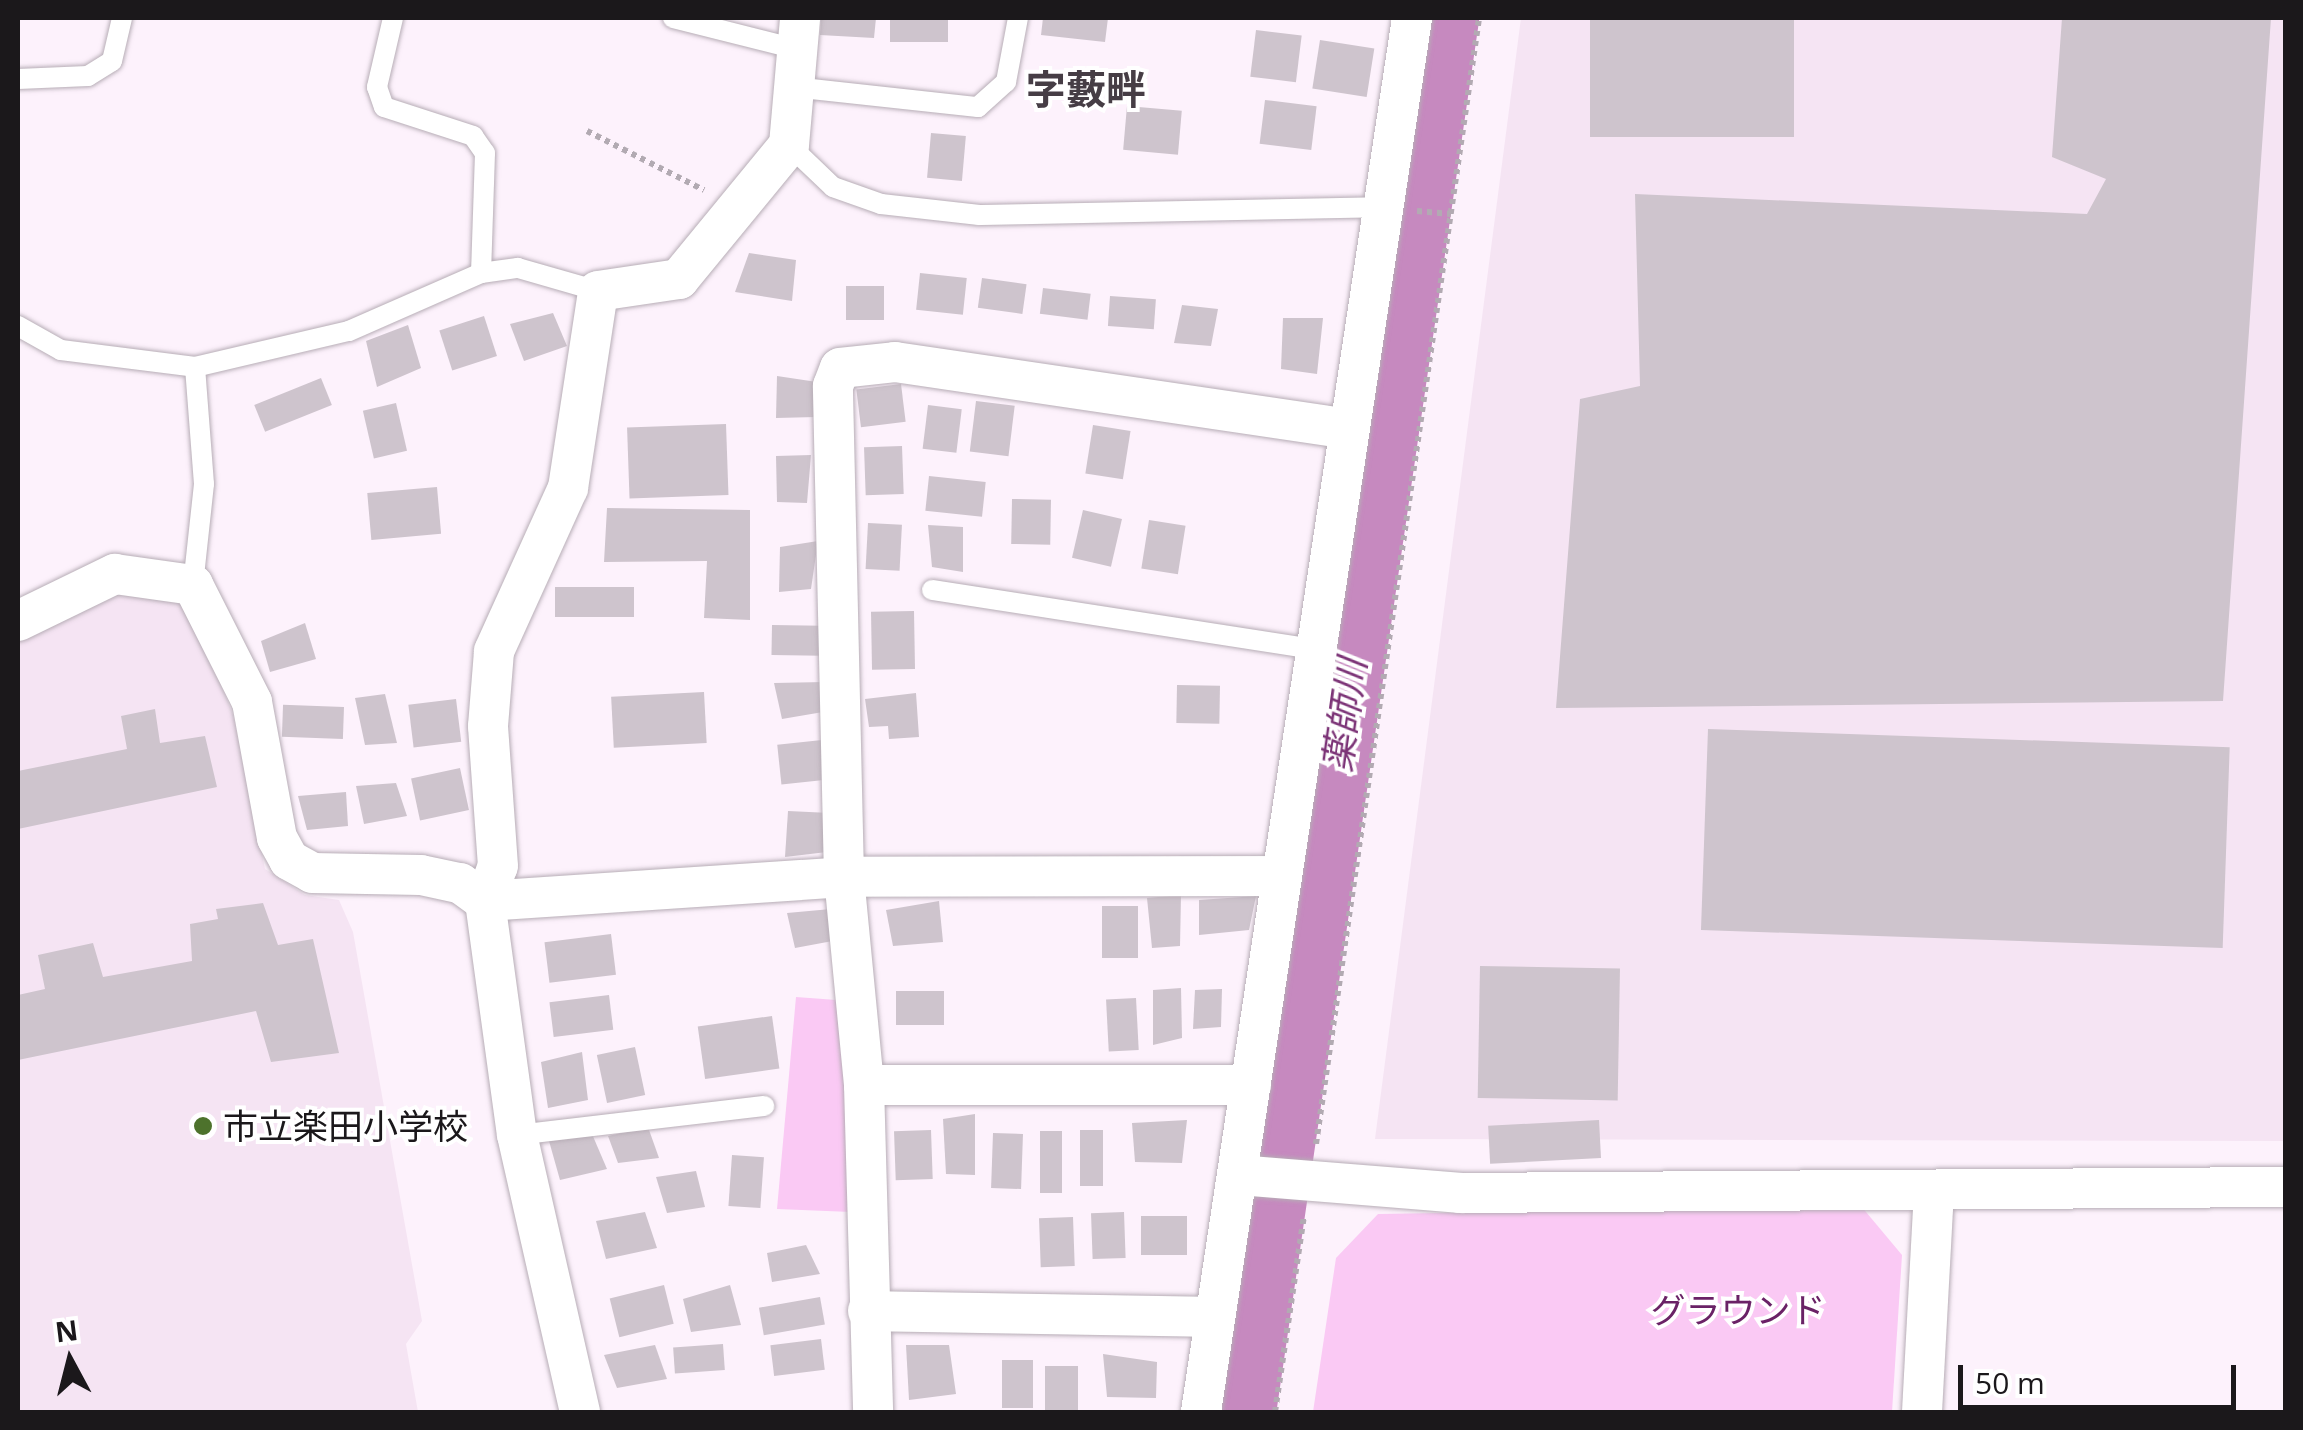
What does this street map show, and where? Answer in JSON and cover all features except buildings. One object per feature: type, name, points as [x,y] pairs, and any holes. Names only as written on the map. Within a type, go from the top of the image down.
[{"type":"street","points":[[1201,1412],[1214,1317],[1247,1177],[1251,1086],[1278,876],[1412,18]]},
{"type":"street","points":[[580,1412],[517,1135],[485,901],[498,866],[488,726],[494,651],[568,488],[598,290],[680,279],[739,201],[789,145],[796,51]]},
{"type":"street","points":[[874,1412],[864,1085],[844,877],[833,386],[840,368],[914,364],[1346,429]]},
{"type":"street","points":[[18,621],[115,574],[193,584],[252,702],[289,860],[334,878],[421,875],[460,883],[485,901],[844,877],[1278,876]]},
{"type":"street","points":[[864,1085],[1251,1086]]},
{"type":"street","points":[[1247,1177],[1309,1186],[1934,1190],[2286,1187]]},
{"type":"street","points":[[1922,1412],[1934,1190]]},
{"type":"street","points":[[868,1310],[1214,1317]]},
{"type":"lane","points":[[18,79],[88,76],[112,62],[122,18]]},
{"type":"lane","points":[[393,18],[377,87],[384,107],[473,136],[485,153],[481,274]]},
{"type":"lane","points":[[672,18],[978,107],[1006,82],[1018,18]]},
{"type":"lane","points":[[789,145],[833,188],[881,204],[959,213],[1381,207]]},
{"type":"lane","points":[[18,326],[61,350],[195,367],[350,331],[481,274],[518,268],[598,290]]},
{"type":"lane","points":[[193,584],[204,484],[195,367]]},
{"type":"lane","points":[[932,590],[1315,649]]},
{"type":"lane","points":[[517,1135],[764,1106]]},
{"type":"path","points":[[1275,1412],[1388,691],[1479,18]]},
{"type":"path","points":[[587,131],[664,178],[739,201]]},
{"type":"shaded area","points":[[1521,18],[2285,18],[2285,1141],[1375,1139]]},
{"type":"shaded area","name":"市立楽田小学校","points":[[111,593],[174,596],[196,622],[233,715],[265,869],[305,895],[339,900],[353,932],[422,1321],[406,1344],[418,1412],[18,1412],[18,642]]},
{"type":"green space","points":[[796,997],[850,1001],[851,1212],[777,1209]]},
{"type":"green space","name":"グラウンド","points":[[1861,1206],[1902,1255],[1892,1412],[1313,1412],[1336,1258],[1378,1214]]},
{"type":"waterway","name":"薬師川","points":[[1242,1412],[1445,18]]},
{"type":"place","name":"市立楽田小学校","points":[[203,1126]]},
{"type":"district","name":"字藪畔","points":[[1086,89]]}]
